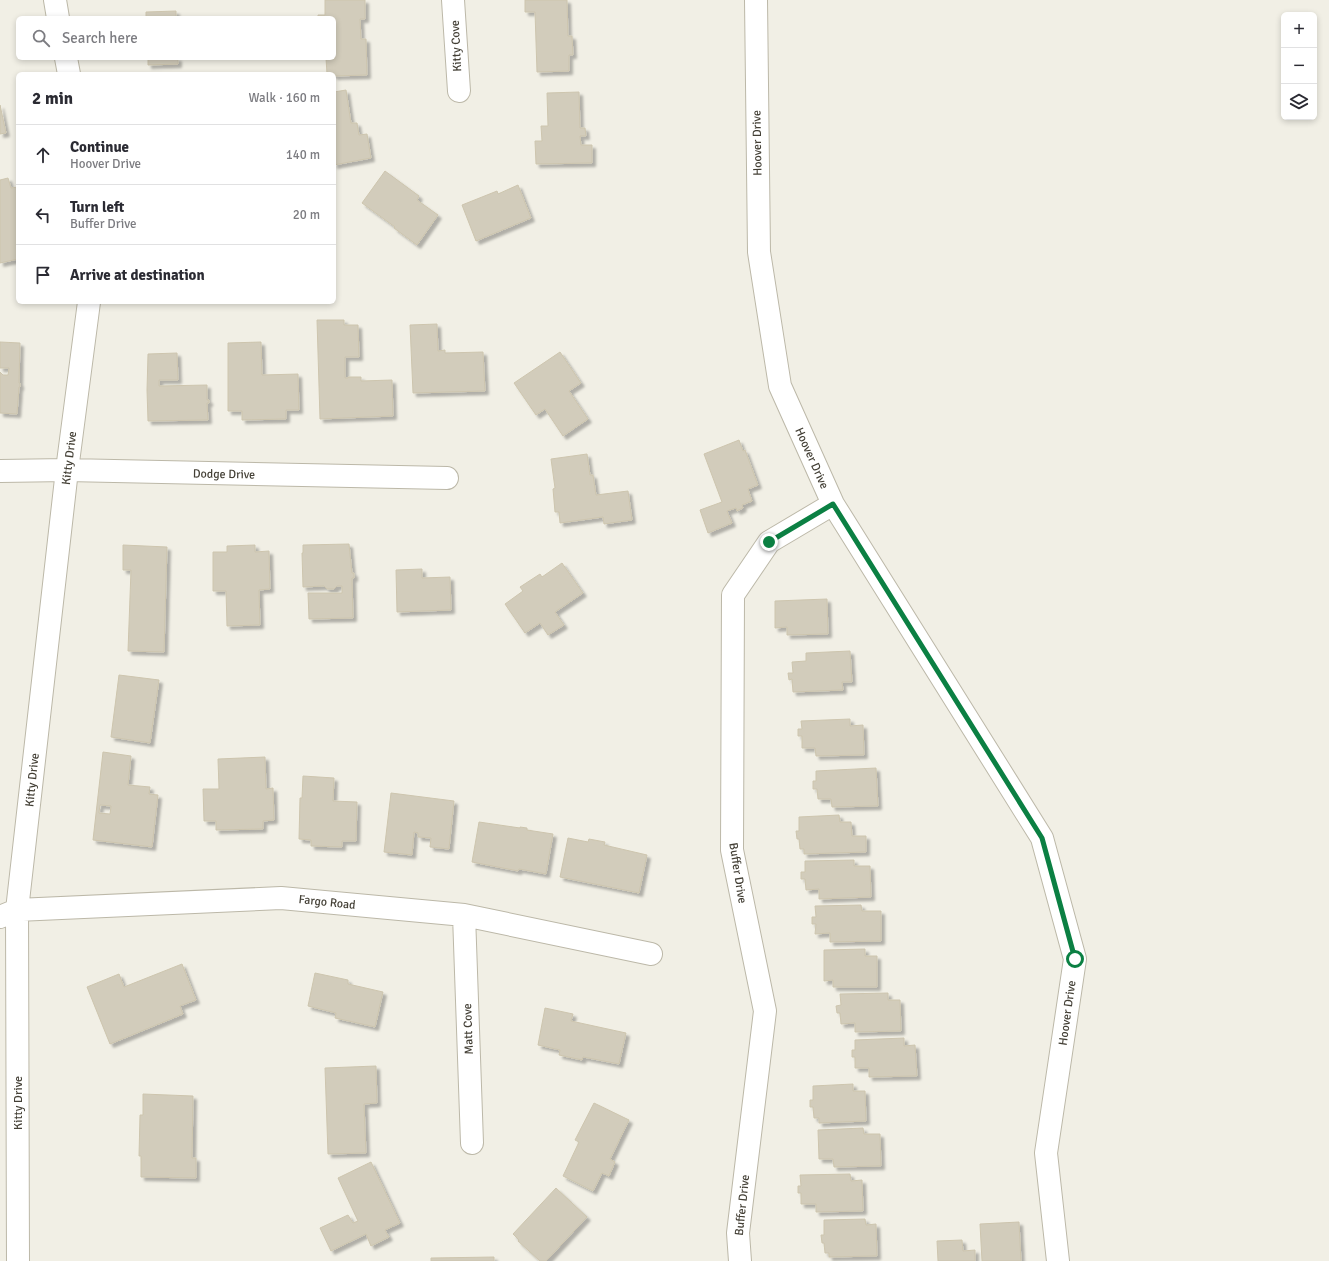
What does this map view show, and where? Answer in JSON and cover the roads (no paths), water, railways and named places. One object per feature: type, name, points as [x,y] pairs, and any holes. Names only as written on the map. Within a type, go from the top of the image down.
[{"type":"street","points":[[55,0],[58,16]]},
{"type":"street","name":"Kitty Cove","points":[[454,0],[459,91]]},
{"type":"street","name":"Hoover Drive","points":[[756,0],[759,252],[780,386],[833,504],[1042,838],[1075,959],[1046,1153],[1058,1261]]},
{"type":"street","points":[[66,60],[69,72]]},
{"type":"street","name":"Kitty Drive","points":[[18,1261],[8,914],[89,304]]},
{"type":"street","name":"Dodge Drive","points":[[0,471],[67,470],[447,478]]},
{"type":"street","name":"Buffer Drive","points":[[740,1261],[738,1233],[764,1011],[732,850],[733,595],[769,542],[833,504]]},
{"type":"street","name":"Fargo Road","points":[[8,914],[281,898],[464,915],[651,954]]},
{"type":"street","name":"Matt Cove","points":[[464,915],[472,1143]]}]
